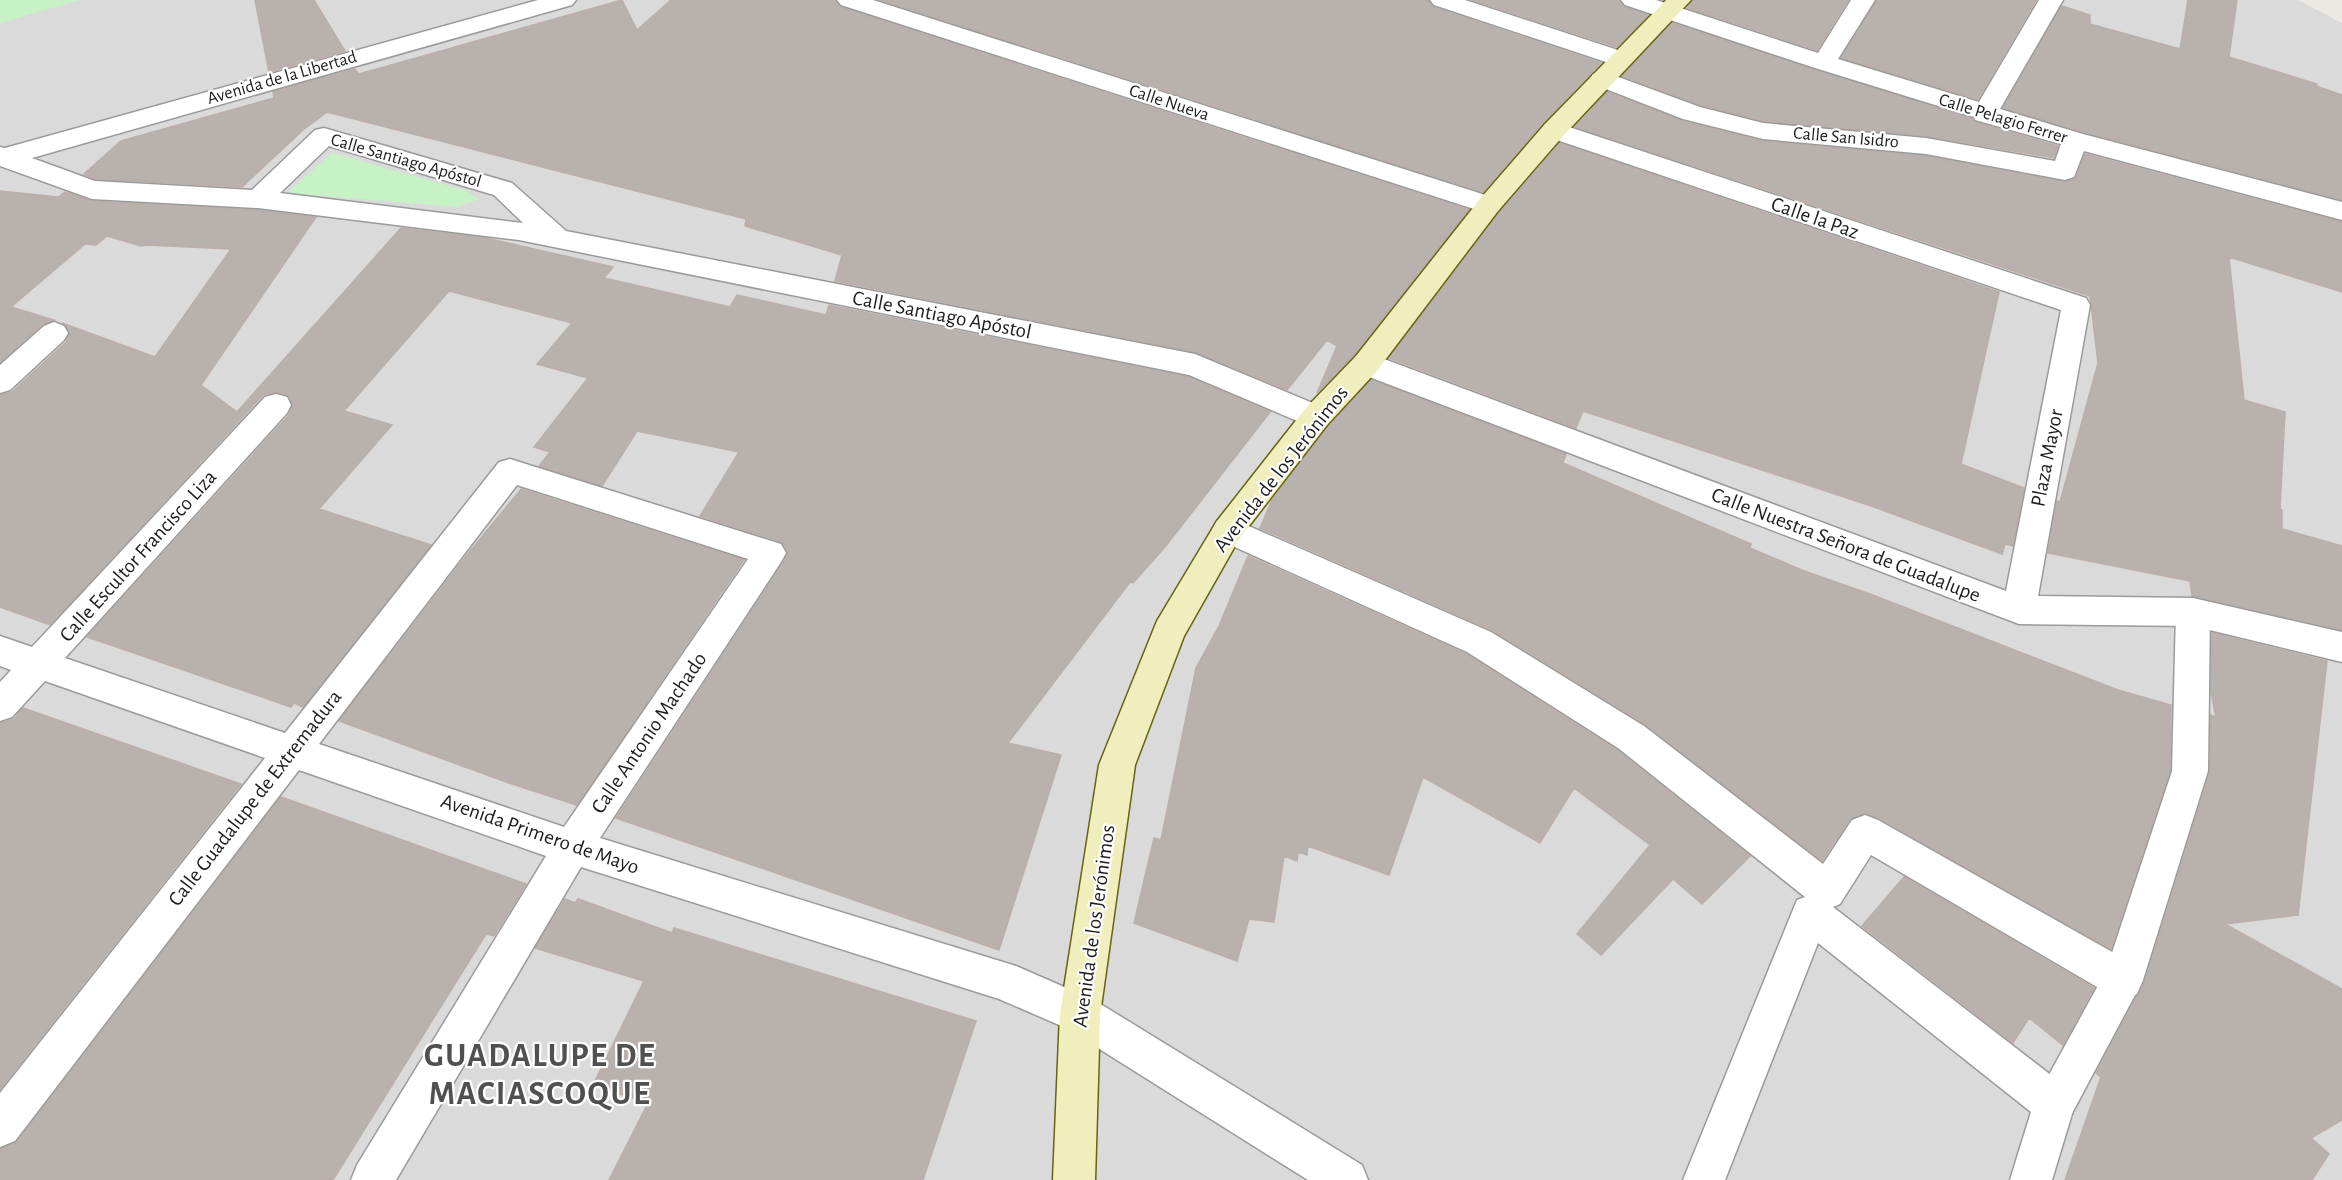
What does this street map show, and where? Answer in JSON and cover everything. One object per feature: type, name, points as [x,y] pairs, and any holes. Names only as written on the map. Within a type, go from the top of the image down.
[{"type":"main road","name":"Avenida de los Jerónimos","points":[[1074,1180],[1080,1014],[1117,765],[1169,631],[1228,530],[1316,417],[1366,364],[1490,205],[1554,130],[1673,6]]},
{"type":"street","name":"Avenida de la Libertad","points":[[1,156],[564,0]]},
{"type":"street","name":"Calle Nueva","points":[[849,0],[1490,205]]},
{"type":"street","points":[[1442,0],[1612,69]]},
{"type":"street","name":"Calle Pelagio Ferrer","points":[[1633,0],[1673,6],[1824,63],[2074,141],[2342,211]]},
{"type":"street","points":[[1824,63],[1863,0]]},
{"type":"street","points":[[1984,114],[2051,0]]},
{"type":"street","name":"Calle San Isidro","points":[[1612,69],[1692,113],[1763,131],[1926,146],[2065,171],[2074,141]]},
{"type":"street","name":"Calle la Paz","points":[[1554,130],[2076,305]]},
{"type":"street","name":"Calle Santiago Apóstol","points":[[258,199],[324,136],[502,189],[559,240]]},
{"type":"street","name":"Calle Santiago Apóstol","points":[[1,156],[92,190],[258,199],[519,231],[1195,365],[1316,417]]},
{"type":"street","name":"Plaza Mayor","points":[[2019,610],[2076,305]]},
{"type":"street","points":[[0,382],[54,333]]},
{"type":"street","name":"Calle Nuestra Señora de Guadalupe","points":[[1366,364],[2019,610],[2193,612],[2342,647]]},
{"type":"street","name":"Calle Escultor Francisco Liza","points":[[0,706],[276,405]]},
{"type":"street","name":"Calle Guadalupe de Extremadura","points":[[0,1126],[510,471]]},
{"type":"street","name":"Calle Antonio Machado","points":[[372,1180],[572,847],[770,553],[510,471]]},
{"type":"street","points":[[1228,530],[1479,642],[1631,737],[2054,1104]]},
{"type":"street","points":[[2031,1180],[2054,1104],[2123,980],[2190,771],[2193,612]]},
{"type":"street","name":"Avenida Primero de Mayo","points":[[0,651],[572,847],[1002,980],[1080,1014],[1347,1180]]},
{"type":"street","points":[[1704,1180],[1819,902],[1865,832],[2123,980]]},
{"type":"shaded area","points":[[0,0],[2298,0],[2342,23],[2342,1180],[0,1180]]},
{"type":"green space","points":[[0,0],[80,0],[0,23]]},
{"type":"green space","points":[[332,153],[464,190],[479,199],[457,207],[287,193]]},
{"type":"building","points":[[255,0],[314,0],[345,51],[269,72]]},
{"type":"building","points":[[622,0],[637,30],[671,0],[835,0],[840,7],[1469,210],[1354,355],[1317,393],[1337,346],[1327,340],[1287,390],[1195,352],[835,281],[842,255],[745,226],[746,219],[327,112],[303,130],[242,187],[95,179],[84,174],[121,141],[274,98],[273,92],[355,69],[359,74]]},
{"type":"building","points":[[880,0],[1428,0],[1433,7],[1601,63],[1543,123],[1483,192]]},
{"type":"building","points":[[1472,0],[1619,0],[1624,7],[1648,15],[1617,47]]},
{"type":"building","points":[[1693,0],[1848,0],[1817,50],[1687,8]]},
{"type":"building","points":[[1877,0],[2036,0],[1978,99],[1841,58]]},
{"type":"building","points":[[2188,0],[2237,0],[2229,57],[2317,84],[2316,86],[2342,95],[2342,200],[2084,132],[2003,108],[2062,6],[2090,15],[2090,24],[2180,49]]},
{"type":"building","points":[[1672,23],[1972,119],[1974,122],[2058,146],[2054,158],[1926,136],[1763,121],[1701,105],[1622,76]]},
{"type":"building","points":[[1607,92],[1682,121],[1762,141],[1926,156],[2065,182],[2076,178],[2085,154],[2342,222],[2342,292],[2229,257],[2244,400],[2285,412],[2280,509],[2282,510],[2282,529],[2342,546],[2342,630],[2192,596],[2190,581],[2048,553],[2057,501],[2060,502],[2098,363],[2090,296],[1575,127]]},
{"type":"building","points":[[1560,143],[1999,292],[1961,464],[2024,488],[2013,546],[2005,544],[2002,554],[1874,507],[1583,411],[1576,428],[1389,358],[1500,212]]},
{"type":"building","points":[[0,191],[58,197],[65,192],[92,201],[258,210],[316,217],[201,385],[237,412],[401,228],[486,238],[613,267],[604,278],[730,307],[737,295],[826,315],[829,305],[1188,377],[1270,412],[1165,547],[1133,583],[1130,582],[1008,743],[1061,755],[999,950],[616,818],[788,552],[782,542],[700,516],[739,452],[637,431],[602,486],[539,466],[550,452],[534,447],[588,378],[537,364],[572,323],[449,291],[344,411],[392,425],[319,509],[431,545],[303,707],[294,703],[291,707],[87,637],[289,415],[293,404],[288,395],[275,392],[263,395],[50,625],[0,607],[0,395],[12,392],[66,342],[70,332],[62,323],[155,357],[231,249],[141,246],[107,236],[96,245],[85,244],[11,307],[54,320],[43,324],[0,362]]},
{"type":"building","points":[[1371,380],[1566,454],[1563,463],[1751,544],[1750,548],[1804,571],[1870,594],[2118,690],[2171,705],[2170,771],[2111,949],[1879,818],[1866,813],[1850,819],[1822,861],[1645,724],[1492,630],[1260,528],[1272,500],[1329,426]]},
{"type":"building","points":[[521,489],[744,560],[577,805],[509,783],[339,721],[466,556]]},
{"type":"building","points":[[1248,556],[1466,654],[1617,750],[1750,856],[1702,904],[1673,879],[1601,955],[1577,934],[1650,845],[1574,788],[1540,843],[1423,777],[1389,875],[1308,846],[1307,855],[1298,852],[1297,861],[1284,856],[1274,922],[1249,919],[1237,961],[1134,923],[1154,838],[1161,840],[1196,668],[1219,626]]},
{"type":"building","points":[[2212,633],[2327,661],[2298,915],[2225,924],[2342,989],[2342,1120],[2311,1138],[2329,1154],[2312,1180],[2065,1180],[2101,1077],[2096,1073],[2145,981],[2210,772],[2211,715],[2216,717],[2211,693]]},
{"type":"building","points":[[23,708],[241,784],[0,1089],[0,723],[14,719]]},
{"type":"building","points":[[281,797],[526,884],[494,936],[486,934],[333,1180],[0,1180],[0,1149],[17,1142]]},
{"type":"building","points":[[1904,877],[2094,988],[2063,1045],[2029,1018],[2013,1043],[1862,926]]},
{"type":"building","points":[[565,899],[575,903],[578,899],[672,933],[674,928],[976,1021],[923,1180],[609,1180],[648,1103],[593,1085],[644,981],[535,948]]},
{"type":"district","name":"GUADALUPE DE MACIASCOQUE","points":[[540,1075]]}]
